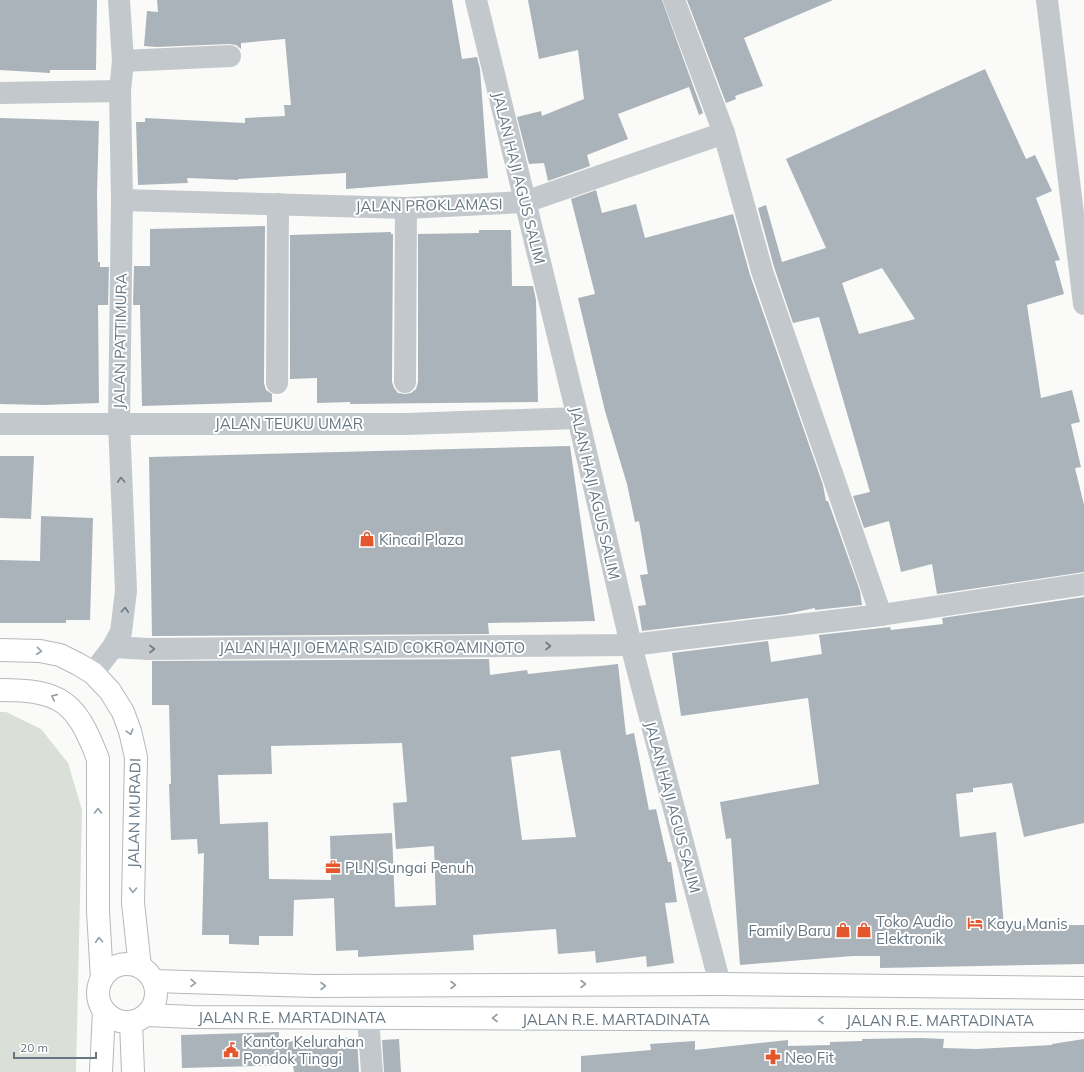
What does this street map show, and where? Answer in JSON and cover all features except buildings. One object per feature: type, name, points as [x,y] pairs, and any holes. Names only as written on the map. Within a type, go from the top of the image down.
[{"type":"highway","name":"JALAN MURADI","points":[[0,650],[40,651],[60,655],[78,664],[93,674],[110,691],[123,712],[130,731],[136,757],[133,903],[147,974]]},
{"type":"highway","points":[[0,690],[29,690],[46,693],[62,700],[77,716],[89,736],[98,759],[98,911],[102,979],[98,990],[99,1001],[104,1011],[111,1018],[121,1022],[139,1018],[154,1005],[156,993],[147,974],[126,964],[112,969],[102,979]]},
{"type":"highway","name":"JALAN R.E. MARTADINATA","points":[[147,974],[314,986],[720,984],[1084,988]]},
{"type":"highway","points":[[100,1072],[104,1011]]},
{"type":"highway","name":"JALAN R.E. MARTADINATA","points":[[139,1018],[1084,1021]]},
{"type":"highway","points":[[133,1072],[139,1018]]},
{"type":"street","name":"JALAN PATTIMURA","points":[[93,674],[114,647],[121,632],[126,591],[119,423],[122,200],[120,91],[123,62],[119,0]]},
{"type":"street","name":"JALAN HAJI AGUS SALIM","points":[[476,0],[578,418],[631,645],[720,984]]},
{"type":"street","points":[[674,0],[724,133],[762,271],[881,615]]},
{"type":"street","points":[[1047,0],[1084,304]]},
{"type":"street","points":[[123,62],[230,56]]},
{"type":"street","points":[[0,93],[120,91]]},
{"type":"street","name":"JALAN PROKLAMASI","points":[[122,200],[406,208],[525,202],[724,133]]},
{"type":"street","points":[[277,383],[278,204]]},
{"type":"street","points":[[405,382],[406,208]]},
{"type":"street","name":"JALAN TEUKU UMAR","points":[[0,424],[406,424],[578,418]]},
{"type":"street","name":"JALAN HAJI OEMAR SAID COKROAMINOTO","points":[[114,647],[156,649],[631,645],[881,615],[1084,584]]},
{"type":"street","points":[[368,1018],[372,1072]]},
{"type":"shaded area","points":[[0,712],[6,712],[41,729],[68,763],[82,810],[76,1072],[0,1072]]},
{"type":"place","name":"Kincai Plaza","points":[[367,539]]},
{"type":"place","name":"PLN Sungai Penuh","points":[[333,867]]},
{"type":"place","name":"Kayu Manis","points":[[975,923]]},
{"type":"place","name":"Family Baru","points":[[843,930]]},
{"type":"place","name":"Toko Audio Elektronik","points":[[864,930]]},
{"type":"place","name":"Kantor Kelurahan Pondok Tinggi","points":[[231,1050]]},
{"type":"place","name":"Neo Fit","points":[[773,1057]]}]
